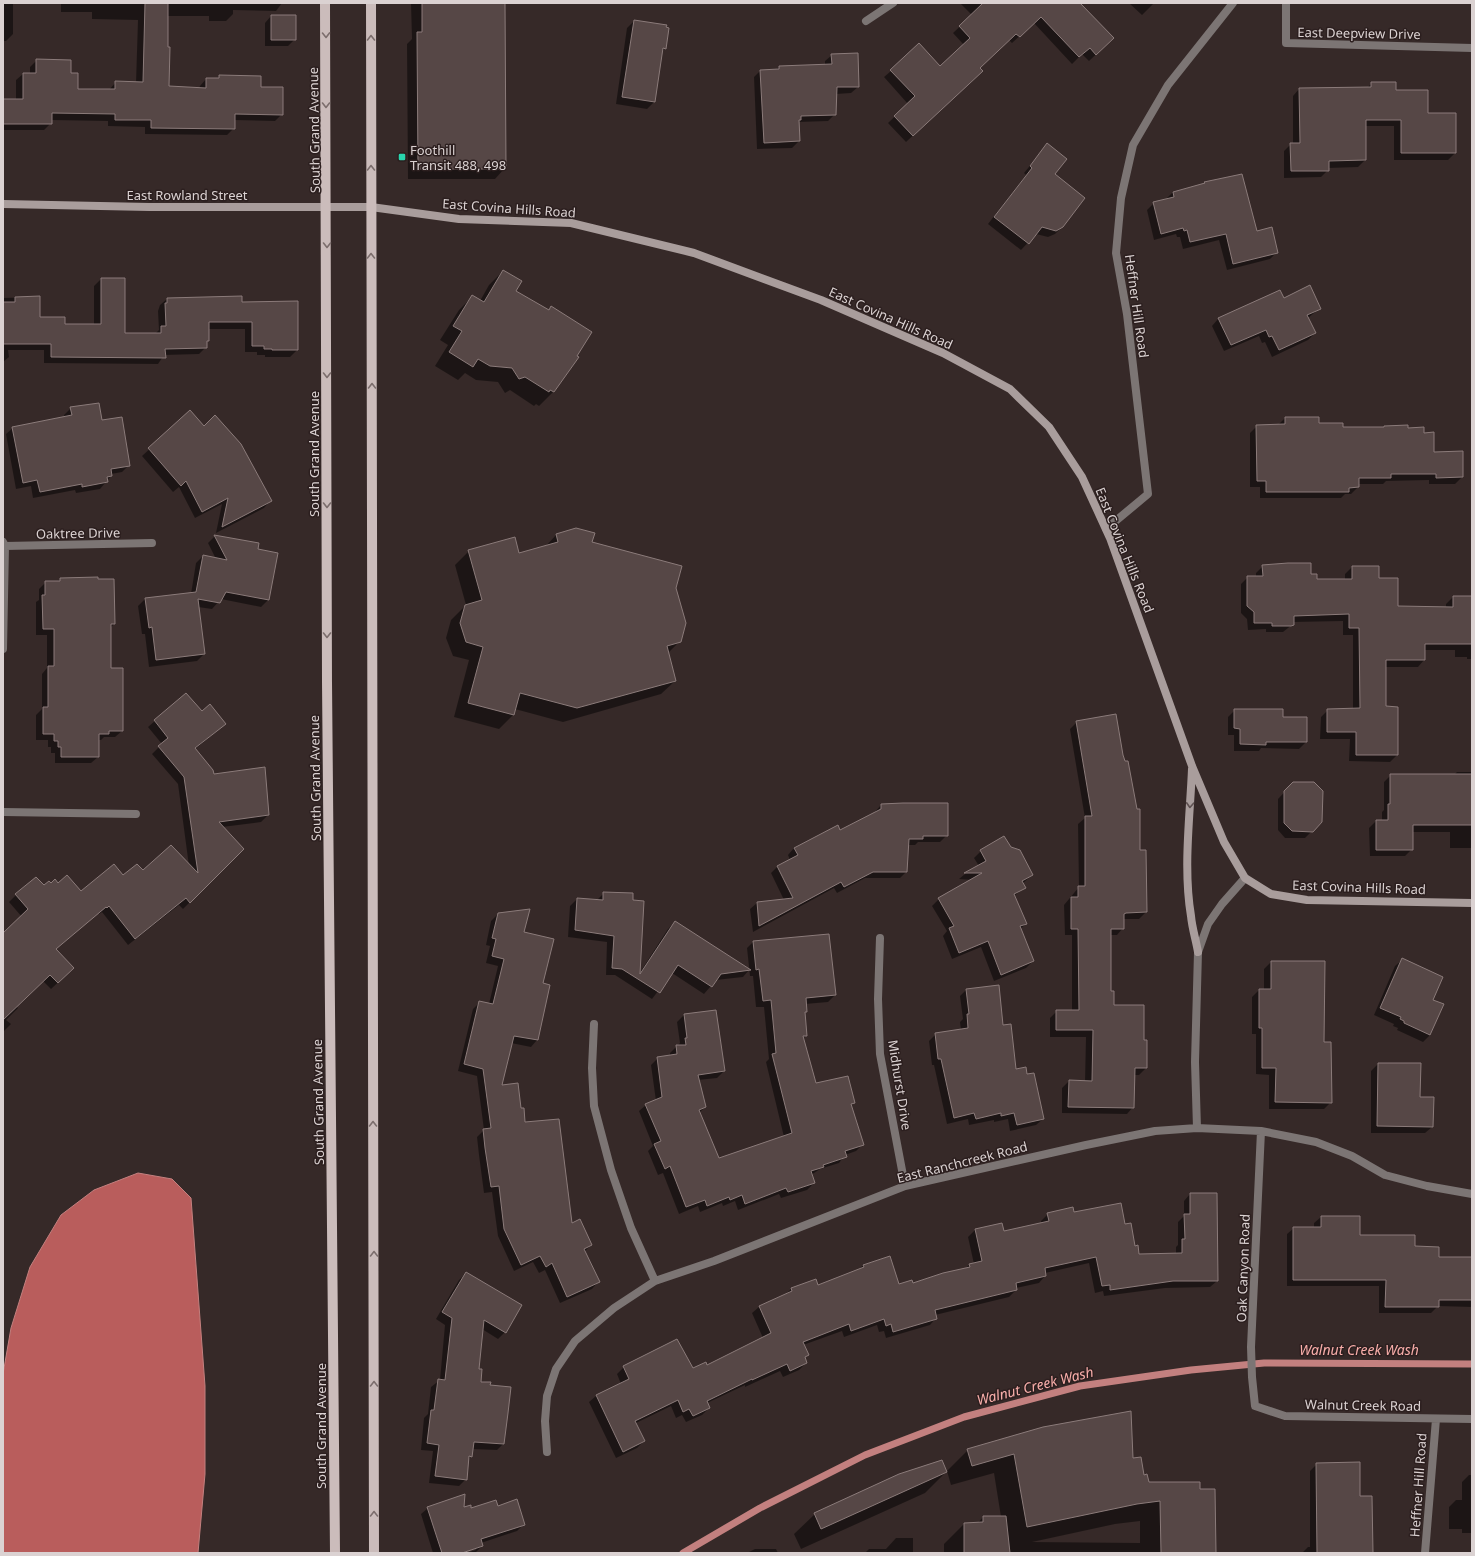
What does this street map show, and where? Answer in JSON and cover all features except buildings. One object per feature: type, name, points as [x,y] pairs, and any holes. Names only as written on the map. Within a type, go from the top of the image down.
[{"type":"main road","name":"South Grand Avenue","points":[[325,3],[327,206],[327,682],[335,1553]]},
{"type":"main road","points":[[371,3],[374,1553]]},
{"type":"street","points":[[866,21],[893,3]]},
{"type":"street","name":"Heffner Hill Road","points":[[1106,529],[1148,494],[1127,314],[1116,253],[1121,198],[1133,145],[1168,85],[1233,3]]},
{"type":"street","name":"East Deepview Drive","points":[[1286,3],[1286,44],[1472,48]]},
{"type":"street","name":"East Rowland Street","points":[[3,204],[149,208],[371,207]]},
{"type":"street","name":"East Covina Hills Road","points":[[371,207],[458,219],[571,223],[694,253],[821,300],[943,353],[1010,389],[1049,428],[1082,477],[1106,529],[1163,681],[1192,766],[1224,842],[1245,878],[1271,894],[1307,900],[1472,903]]},
{"type":"street","name":"Oaktree Drive","points":[[4,544],[152,543]]},
{"type":"street","points":[[3,649],[4,544]]},
{"type":"street","points":[[1192,766],[1188,856],[1190,915],[1198,952],[1195,1062],[1197,1128]]},
{"type":"street","points":[[3,812],[136,814]]},
{"type":"street","points":[[1198,952],[1208,924],[1222,904],[1245,878]]},
{"type":"street","name":"Midhurst Drive","points":[[880,938],[878,999],[880,1054],[906,1186]]},
{"type":"street","points":[[594,1024],[592,1068],[594,1106],[611,1170],[631,1228],[656,1280]]},
{"type":"street","name":"East Ranchcreek Road","points":[[547,1452],[545,1421],[547,1396],[556,1369],[575,1341],[614,1308],[656,1280],[714,1261],[906,1186],[1086,1145],[1155,1131],[1197,1128],[1261,1131],[1316,1142],[1352,1156],[1385,1175],[1427,1186],[1472,1194]]},
{"type":"street","name":"Oak Canyon Road","points":[[1255,1406],[1252,1376],[1252,1347],[1261,1131]]},
{"type":"street","name":"Walnut Creek Road","points":[[1255,1406],[1286,1416],[1472,1418]]},
{"type":"street","name":"Heffner Hill Road","points":[[1425,1553],[1436,1418]]},
{"type":"shaded area","points":[[138,1173],[172,1179],[191,1198],[205,1386],[205,1474],[198,1553],[3,1553],[3,1374],[11,1328],[30,1267],[61,1215],[94,1190]]},
{"type":"waterway","name":"Walnut Creek Wash","points":[[683,1553],[760,1508],[865,1455],[964,1417],[1080,1386],[1191,1370],[1264,1363],[1472,1364]]},
{"type":"place","name":"Foothill Transit 488, 498","points":[[402,157]]}]
